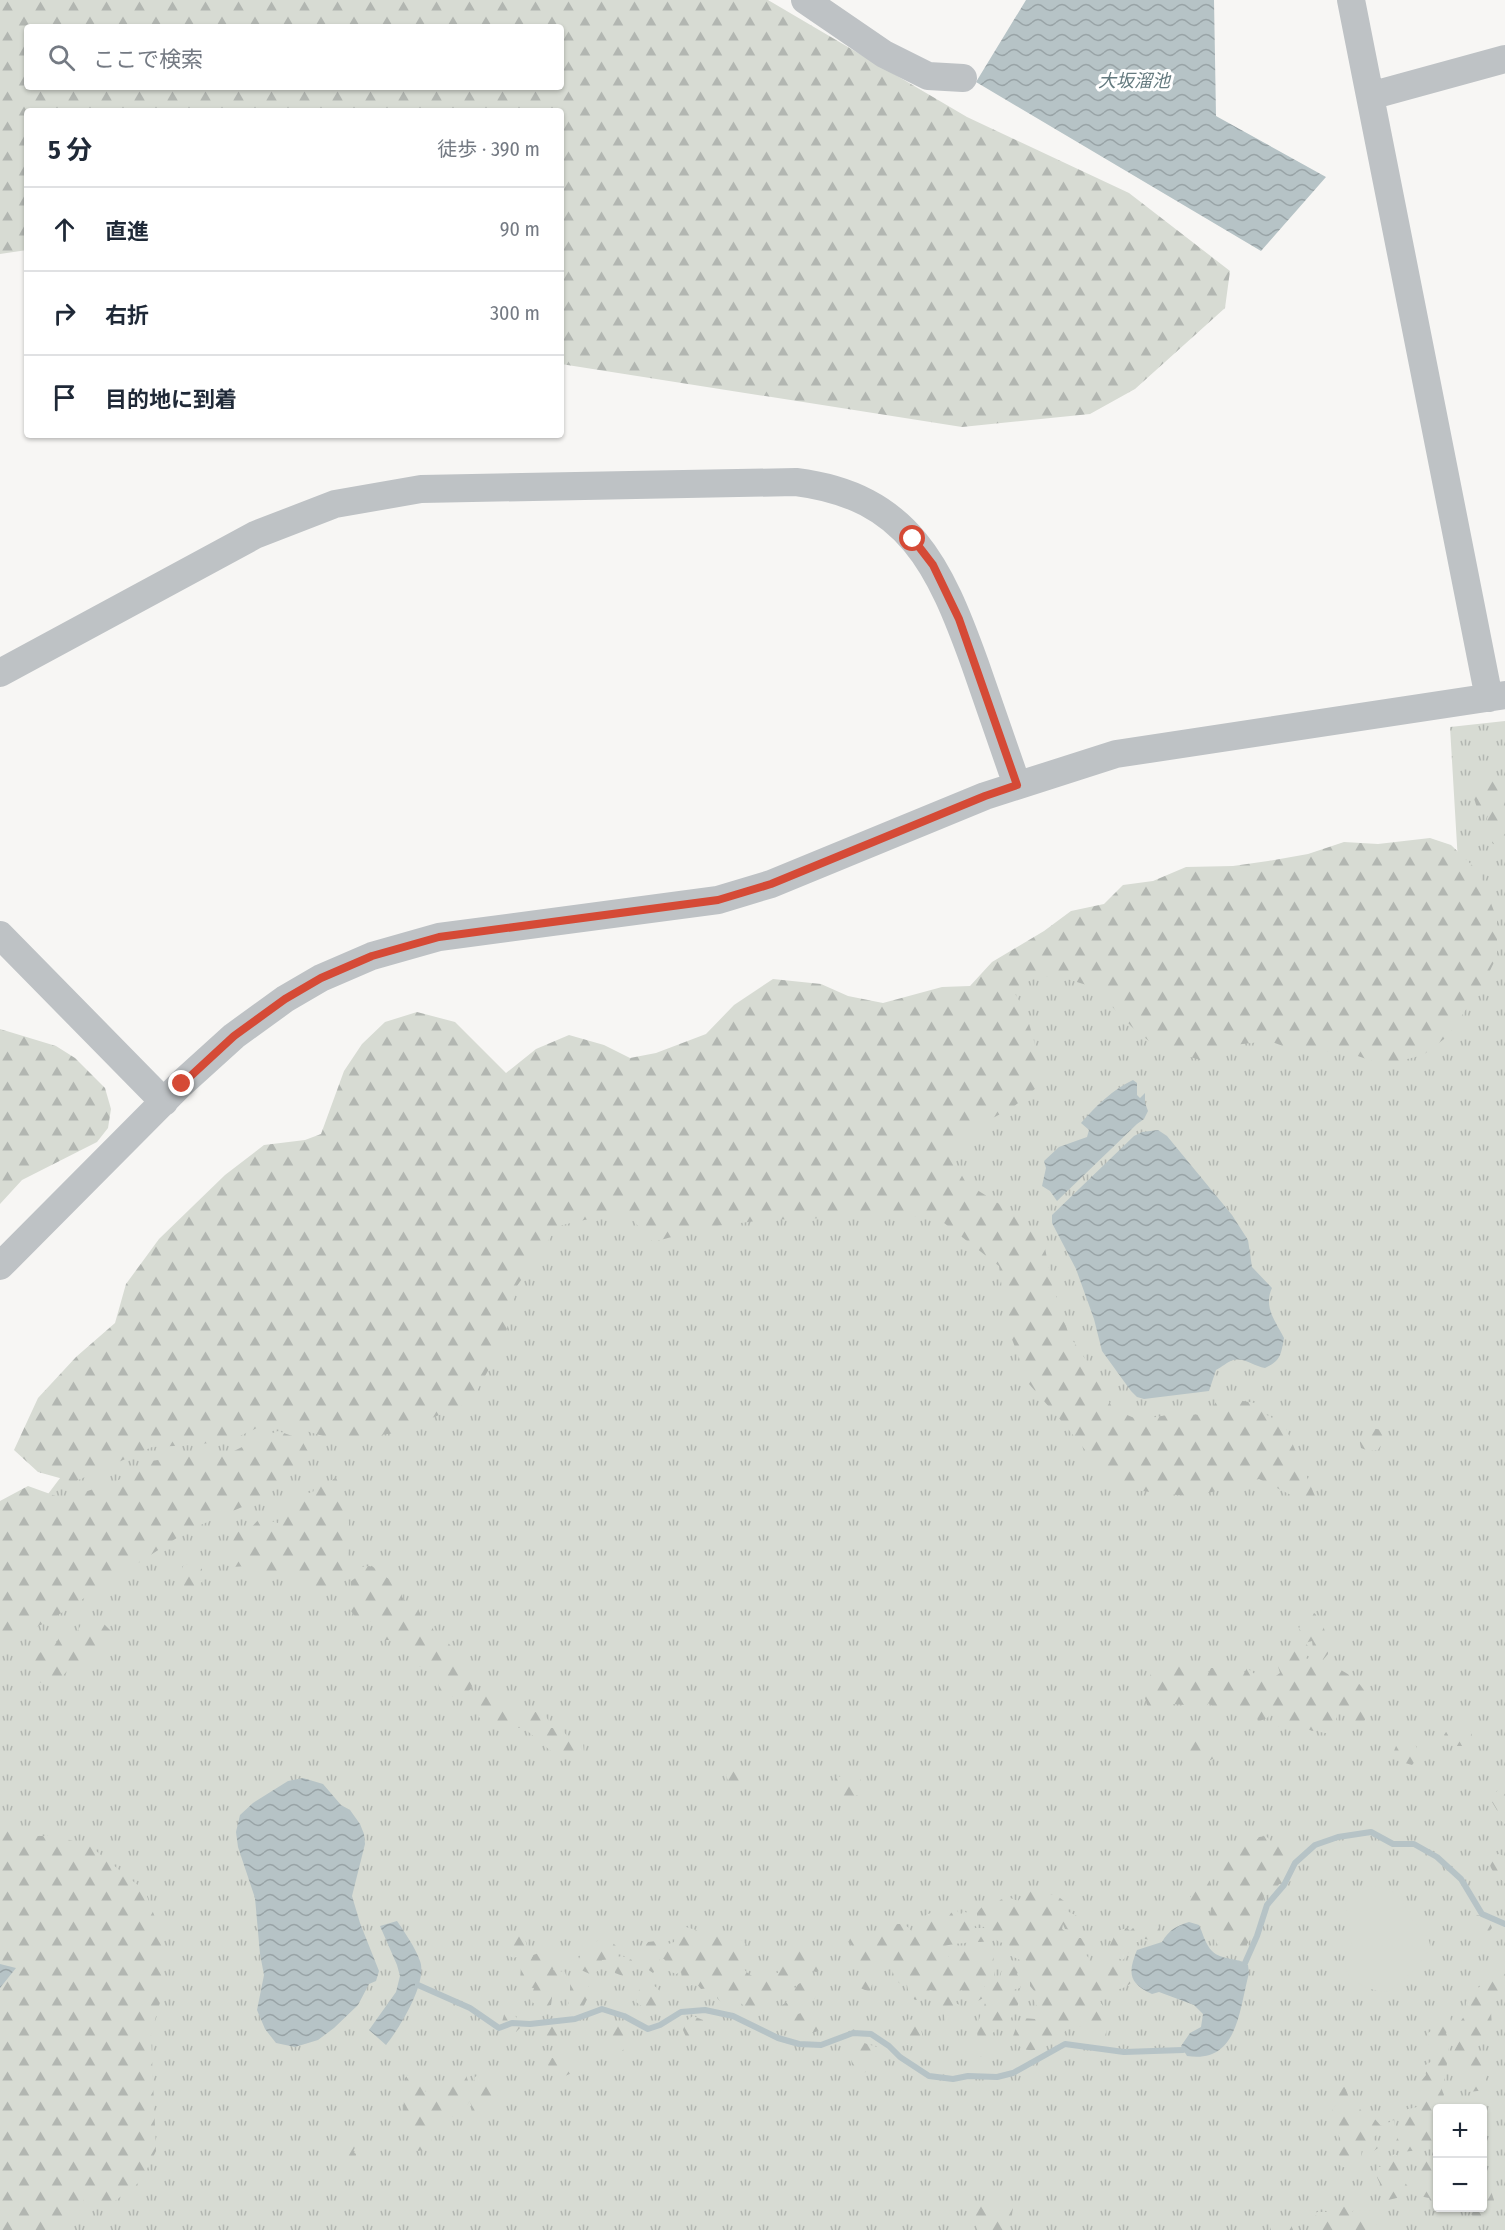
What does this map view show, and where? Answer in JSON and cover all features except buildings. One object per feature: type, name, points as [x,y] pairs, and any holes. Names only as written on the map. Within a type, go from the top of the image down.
[{"type":"street","points":[[805,0],[885,54],[928,76],[963,78]]},
{"type":"street","points":[[0,1266],[164,1102],[234,1036],[277,1005],[321,978],[372,956],[439,937],[718,900],[771,884],[985,796],[1116,754],[1497,697],[1351,0]]},
{"type":"street","points":[[1370,96],[1505,59]]},
{"type":"street","points":[[0,673],[255,535],[334,504],[421,489],[796,482],[825,485],[873,504],[892,518],[913,539],[933,565],[959,619],[1017,785]]},
{"type":"street","points":[[0,935],[164,1102]]},
{"type":"green space","points":[[0,0],[768,0],[967,117],[1129,193],[1230,271],[1225,308],[1135,389],[1090,414],[962,427],[564,364],[564,108],[24,108],[24,250],[0,254]]},
{"type":"green space","points":[[1505,721],[1505,2230],[0,2230],[0,1558],[205,1285],[931,1002],[1458,862],[1450,727]]},
{"type":"green space","points":[[1484,775],[1505,785],[1503,805],[1505,806],[1505,845],[1493,844],[1484,828],[1488,815],[1478,811],[1472,792],[1475,780]]},
{"type":"green space","points":[[1430,838],[1451,845],[1479,872],[1497,919],[1497,956],[1484,983],[1448,1036],[1423,1055],[1384,1065],[1346,1052],[1294,1050],[1269,1041],[1234,1045],[1200,1060],[1155,1046],[1132,1027],[1093,987],[1064,978],[1040,976],[1012,989],[1029,1023],[1042,1083],[1012,1108],[985,1122],[961,1141],[954,1161],[966,1183],[1009,1210],[1044,1243],[1052,1284],[1069,1335],[1090,1366],[1113,1409],[1139,1420],[1173,1414],[1208,1415],[1219,1397],[1255,1403],[1265,1414],[1284,1424],[1321,1510],[1259,1479],[1194,1497],[1116,1488],[1029,1384],[1007,1326],[999,1266],[939,1219],[873,1212],[826,1218],[764,1220],[709,1227],[653,1242],[624,1211],[558,1226],[517,1286],[504,1341],[471,1402],[395,1433],[340,1441],[272,1421],[231,1440],[152,1447],[74,1482],[38,1472],[14,1450],[38,1398],[76,1357],[115,1323],[126,1284],[159,1239],[225,1175],[264,1145],[305,1140],[321,1134],[344,1071],[362,1044],[385,1022],[417,1012],[455,1022],[506,1073],[536,1049],[569,1035],[604,1045],[630,1058],[656,1053],[706,1034],[734,1005],[773,979],[821,984],[848,996],[883,1003],[942,987],[970,986],[992,962],[1044,931],[1071,911],[1104,904],[1123,885],[1153,881],[1186,867],[1233,866],[1268,861],[1308,854],[1344,842],[1378,844]]},
{"type":"green space","points":[[0,1029],[56,1046],[75,1058],[105,1088],[111,1109],[108,1128],[97,1142],[22,1180],[0,1204]]},
{"type":"green space","points":[[1370,1428],[1383,1430],[1384,1440],[1378,1450],[1369,1451],[1361,1448],[1359,1439]]},
{"type":"green space","points":[[278,1431],[301,1439],[311,1457],[263,1498],[189,1530],[49,1621],[0,1644],[0,1501],[28,1486],[64,1499],[117,1481],[150,1461],[234,1451]]},
{"type":"green space","points":[[336,1478],[349,1519],[349,1546],[341,1588],[313,1600],[301,1581],[288,1572],[264,1579],[247,1566],[232,1567],[226,1548],[234,1532],[249,1530],[260,1518],[278,1523],[285,1502],[295,1496],[313,1492],[318,1479],[325,1483]]},
{"type":"green space","points":[[192,1562],[202,1569],[202,1582],[187,1591],[181,1580],[183,1566]]},
{"type":"green space","points":[[369,1566],[380,1569],[383,1575],[401,1587],[402,1597],[407,1603],[410,1599],[416,1604],[422,1618],[431,1624],[437,1639],[447,1641],[460,1659],[458,1667],[464,1669],[465,1676],[470,1678],[473,1684],[471,1689],[467,1692],[461,1691],[449,1699],[439,1690],[439,1678],[432,1667],[419,1667],[409,1656],[411,1643],[402,1640],[380,1640],[376,1629],[377,1621],[359,1622],[348,1607],[351,1581],[357,1577],[357,1570]]},
{"type":"green space","points":[[1314,1613],[1321,1618],[1327,1639],[1328,1654],[1323,1660],[1315,1656],[1318,1650],[1313,1648],[1312,1641],[1305,1643],[1309,1647],[1305,1658],[1324,1669],[1331,1665],[1357,1681],[1366,1695],[1368,1704],[1363,1724],[1353,1722],[1344,1712],[1338,1712],[1336,1719],[1341,1729],[1337,1735],[1320,1732],[1318,1729],[1312,1731],[1306,1728],[1302,1732],[1292,1725],[1283,1730],[1274,1723],[1276,1714],[1272,1712],[1267,1718],[1258,1722],[1255,1708],[1243,1712],[1231,1708],[1219,1713],[1209,1703],[1201,1711],[1185,1705],[1160,1703],[1154,1710],[1147,1705],[1143,1691],[1151,1684],[1150,1675],[1169,1663],[1194,1668],[1202,1676],[1207,1677],[1210,1668],[1222,1668],[1230,1680],[1240,1681],[1247,1668],[1266,1683],[1280,1673],[1275,1656],[1292,1649],[1296,1636],[1304,1642],[1305,1631],[1302,1632],[1299,1629],[1301,1621],[1311,1619]]},
{"type":"green space","points":[[94,1620],[102,1622],[111,1631],[105,1650],[97,1652],[84,1668],[70,1668],[55,1684],[37,1682],[31,1661],[44,1649],[53,1648],[59,1638],[75,1635],[82,1623]]},
{"type":"green space","points":[[484,1689],[495,1691],[503,1708],[516,1706],[527,1714],[543,1712],[550,1723],[548,1728],[561,1728],[567,1736],[575,1735],[583,1743],[584,1754],[552,1752],[524,1728],[511,1728],[503,1723],[494,1727],[484,1724],[479,1717],[478,1695]]},
{"type":"green space","points":[[1458,1725],[1463,1725],[1471,1732],[1472,1738],[1467,1746],[1457,1746],[1451,1740],[1447,1740],[1444,1735]]},
{"type":"green space","points":[[1407,1739],[1416,1746],[1418,1758],[1412,1765],[1398,1761],[1394,1751],[1398,1741]]},
{"type":"green space","points":[[1189,1740],[1204,1744],[1214,1758],[1199,1767],[1181,1761],[1181,1751]]},
{"type":"green space","points":[[740,1767],[750,1772],[746,1784],[730,1787],[726,1775],[733,1768]]},
{"type":"green space","points":[[846,1774],[861,1778],[859,1795],[844,1798],[835,1792],[836,1778]]},
{"type":"green space","points":[[1505,1786],[1505,1824],[1500,1820],[1492,1802],[1496,1792]]},
{"type":"green space","points":[[0,1828],[28,1836],[56,1836],[90,1846],[145,1891],[162,1936],[164,1970],[161,1999],[151,2034],[156,2151],[141,2181],[115,2201],[97,2203],[85,2198],[80,2206],[49,2230],[0,2230]]},
{"type":"green space","points":[[1266,1836],[1273,1849],[1276,1845],[1291,1849],[1290,1859],[1284,1866],[1291,1879],[1288,1884],[1279,1884],[1274,1893],[1263,1896],[1260,1910],[1255,1912],[1257,1924],[1254,1934],[1242,1952],[1232,1953],[1219,1947],[1208,1928],[1212,1902],[1225,1897],[1220,1883],[1220,1870],[1226,1861],[1226,1852],[1233,1844],[1238,1844],[1244,1839],[1255,1842],[1259,1837]]},
{"type":"green space","points":[[1499,1854],[1505,1857],[1505,1883],[1491,1868],[1489,1860],[1490,1856]]},
{"type":"green space","points":[[1203,1875],[1209,1881],[1211,1896],[1204,1905],[1194,1910],[1188,1902],[1195,1892],[1192,1886],[1196,1878]]},
{"type":"green space","points":[[1365,1886],[1388,1890],[1398,1896],[1412,1920],[1427,1937],[1430,1945],[1425,1956],[1412,1971],[1388,1991],[1377,1991],[1363,1986],[1348,1974],[1346,1969],[1352,1938],[1346,1902]]},
{"type":"green space","points":[[1028,1889],[1037,1890],[1043,1898],[1048,1894],[1056,1895],[1064,1901],[1065,1910],[1077,1916],[1079,1924],[1073,1930],[1065,1929],[1063,1924],[1062,1929],[1074,1938],[1082,1938],[1086,1942],[1084,1953],[1089,1958],[1089,1962],[1094,1961],[1105,1967],[1115,1965],[1121,1968],[1124,1974],[1128,1974],[1132,1982],[1125,1987],[1112,1991],[1107,1987],[1104,1992],[1096,1994],[1087,1992],[1099,2000],[1106,2011],[1103,2017],[1109,2023],[1105,2036],[1099,2039],[1089,2036],[1083,2026],[1067,2028],[1061,2036],[1056,2038],[1046,2037],[1035,2050],[1027,2050],[1019,2046],[1013,2036],[1017,2025],[1023,2018],[1035,2019],[1039,2010],[1033,1999],[1035,1992],[1030,1986],[1030,1980],[1026,1977],[1024,1967],[1026,1960],[1011,1956],[1009,1943],[999,1942],[994,1937],[994,1932],[986,1928],[990,1934],[989,1941],[955,1944],[939,1949],[948,1954],[951,1964],[953,1954],[963,1954],[965,1949],[970,1948],[975,1952],[978,1949],[987,1949],[994,1956],[994,1977],[1000,1977],[1004,1961],[1010,1959],[1020,1968],[1017,1974],[1022,1983],[1020,1988],[1013,1990],[1019,1996],[1018,2005],[1008,2024],[1000,2025],[992,2034],[993,2039],[986,2047],[985,2055],[978,2058],[971,2053],[972,2046],[978,2040],[981,2013],[991,1987],[989,1983],[984,1985],[987,1992],[985,1997],[976,2002],[965,2001],[962,1990],[950,1997],[952,2002],[960,2005],[962,2013],[957,2021],[952,2023],[945,2021],[943,2010],[936,2009],[932,2001],[936,1992],[930,1990],[924,1998],[915,2000],[909,1994],[907,1985],[899,1983],[890,1961],[873,1965],[870,1991],[862,1989],[857,1984],[855,1979],[862,1969],[857,1967],[858,1962],[853,1963],[849,1958],[853,1948],[849,1941],[854,1930],[864,1933],[871,1941],[878,1933],[884,1934],[886,1930],[897,1924],[909,1928],[912,1932],[920,1932],[927,1914],[936,1912],[947,1919],[956,1910],[961,1914],[964,1911],[971,1916],[975,1928],[985,1928],[977,1922],[977,1912],[983,1906],[996,1907],[1000,1900],[1008,1897],[1018,1901]]},
{"type":"green space","points":[[1477,1915],[1487,1915],[1492,1928],[1485,1936],[1473,1932],[1471,1921]]},
{"type":"green space","points":[[1147,1922],[1158,1926],[1160,1931],[1154,1940],[1145,1939],[1140,1935],[1138,1942],[1129,1943],[1129,1952],[1123,1960],[1111,1956],[1109,1947],[1117,1931],[1127,1928],[1130,1931],[1133,1928],[1140,1930],[1141,1926]]},
{"type":"green space","points":[[686,1927],[696,1930],[709,1939],[718,1936],[724,1940],[734,1937],[742,1941],[748,1946],[746,1955],[739,1958],[742,1966],[749,1974],[760,1980],[768,1973],[778,1973],[777,1967],[781,1960],[790,1958],[794,1951],[800,1948],[806,1953],[815,1950],[821,1952],[825,1964],[817,1972],[795,1968],[792,1977],[785,1978],[786,1982],[780,1995],[772,1995],[770,2003],[763,2012],[751,2011],[739,2002],[726,2007],[717,1998],[718,1989],[714,1983],[709,1988],[701,1989],[696,1983],[690,1986],[683,1984],[681,1972],[676,1974],[669,1971],[664,1959],[660,1959],[653,1973],[645,1966],[642,1949],[648,1942],[656,1941],[663,1946],[674,1942],[676,1932]]},
{"type":"green space","points":[[512,1936],[525,1939],[527,1946],[524,1955],[513,1958],[504,1952],[504,1942]]},
{"type":"green space","points":[[602,1938],[609,1939],[616,1946],[617,1957],[622,1956],[632,1960],[632,1968],[623,1976],[615,1973],[612,1959],[602,1960],[600,1969],[592,1975],[581,1970],[578,1961],[582,1952],[592,1949],[593,1943]]},
{"type":"green space","points":[[545,1951],[554,1955],[557,1964],[553,1970],[565,1972],[567,1978],[562,1989],[553,1991],[551,2005],[540,2009],[530,2000],[534,1988],[526,1987],[520,1981],[521,1966],[530,1962],[533,1955]]},
{"type":"green space","points":[[1505,1952],[1505,1992],[1495,1998],[1491,2012],[1492,2027],[1478,2040],[1478,2054],[1484,2066],[1487,2090],[1468,2092],[1467,2074],[1459,2069],[1453,2053],[1461,2037],[1458,2025],[1465,2015],[1466,2002],[1482,1984],[1483,1975],[1490,1963],[1498,1962],[1500,1954]]},
{"type":"green space","points":[[573,1974],[582,1977],[582,1982],[588,1985],[591,1991],[580,2014],[571,2015],[567,2007]]},
{"type":"green space","points":[[805,1982],[813,1985],[816,1993],[813,2001],[805,2004],[797,2001],[794,1993],[797,1985]]},
{"type":"green space","points":[[644,1983],[654,1986],[661,1993],[665,2000],[661,2010],[647,2010],[636,2002],[639,1990]]},
{"type":"green space","points":[[788,2002],[795,2006],[798,2014],[809,2012],[818,2016],[824,2021],[823,2029],[806,2034],[790,2026],[780,2026],[774,2018],[776,2008]]},
{"type":"green space","points":[[513,2009],[520,2028],[516,2032],[505,2030],[502,2022],[505,2011]]},
{"type":"green space","points":[[1449,2012],[1452,2027],[1446,2033],[1450,2045],[1444,2081],[1439,2082],[1444,2095],[1438,2104],[1433,2104],[1431,2116],[1433,2117],[1433,2148],[1402,2152],[1395,2143],[1401,2131],[1406,2128],[1401,2118],[1404,2110],[1417,2107],[1422,2094],[1418,2085],[1426,2075],[1424,2066],[1432,2061],[1430,2053],[1440,2048],[1429,2045],[1427,2034],[1432,2030],[1432,2022],[1438,2014]]},
{"type":"green space","points":[[693,2016],[703,2020],[704,2030],[697,2038],[686,2037],[683,2030],[686,2021]]},
{"type":"green space","points":[[908,2019],[917,2021],[921,2029],[923,2039],[917,2047],[901,2044],[897,2037],[897,2030],[904,2026]]},
{"type":"green space","points":[[614,2022],[627,2029],[631,2037],[627,2048],[615,2054],[608,2026]]},
{"type":"green space","points":[[558,2027],[560,2031],[554,2042],[542,2046],[535,2037],[537,2028]]},
{"type":"green space","points":[[861,2042],[877,2047],[879,2057],[873,2069],[863,2073],[852,2065],[851,2058],[853,2049]]},
{"type":"green space","points":[[571,2055],[574,2059],[572,2063],[575,2065],[572,2073],[558,2079],[551,2074],[548,2065],[552,2058],[564,2059],[565,2056]]},
{"type":"green space","points":[[459,2066],[465,2072],[469,2084],[472,2085],[475,2077],[488,2069],[493,2081],[501,2087],[500,2094],[496,2097],[490,2096],[495,2102],[492,2112],[483,2116],[473,2112],[470,2101],[466,2106],[455,2103],[451,2107],[453,2116],[448,2121],[437,2121],[432,2114],[431,2120],[425,2126],[432,2132],[431,2142],[427,2149],[418,2151],[411,2143],[414,2131],[402,2123],[404,2101],[408,2097],[403,2088],[405,2078],[412,2072],[422,2080],[423,2092],[430,2090],[436,2092],[450,2083],[449,2075],[452,2068]]},
{"type":"green space","points":[[1345,2087],[1356,2117],[1360,2109],[1368,2120],[1374,2118],[1381,2126],[1394,2120],[1395,2126],[1373,2137],[1378,2148],[1371,2153],[1362,2147],[1361,2158],[1350,2170],[1339,2165],[1341,2159],[1337,2151],[1341,2145],[1340,2138],[1331,2122],[1333,2107],[1340,2102],[1335,2088]]},
{"type":"green space","points":[[346,2137],[352,2139],[356,2145],[353,2152],[356,2154],[355,2165],[348,2168],[342,2163],[342,2147]]},
{"type":"green space","points":[[1395,2154],[1404,2160],[1405,2167],[1397,2179],[1403,2180],[1409,2188],[1401,2197],[1388,2200],[1379,2191],[1380,2184],[1376,2175],[1378,2167],[1386,2166],[1387,2158]]},
{"type":"green space","points":[[1433,2156],[1433,2205],[1429,2198],[1419,2196],[1416,2173],[1425,2157]]},
{"type":"green space","points":[[1487,2190],[1491,2191],[1494,2200],[1492,2217],[1476,2221],[1470,2212],[1487,2212]]},
{"type":"green space","points":[[986,2201],[1001,2201],[1013,2208],[1010,2226],[1005,2230],[978,2230],[973,2219],[979,2206]]},
{"type":"green space","points":[[1342,2201],[1344,2207],[1348,2204],[1352,2212],[1361,2203],[1372,2209],[1368,2223],[1375,2220],[1377,2225],[1381,2224],[1387,2228],[1386,2230],[1316,2230],[1313,2223],[1317,2212],[1333,2214],[1333,2205]]},
{"type":"green space","points":[[1279,2219],[1290,2222],[1293,2230],[1271,2230],[1270,2226]]},
{"type":"water","name":"大坂溜池","points":[[1026,0],[1214,0],[1216,116],[1326,177],[1261,251],[976,82]]},
{"type":"water","points":[[1133,1080],[1137,1083],[1137,1095],[1140,1098],[1145,1093],[1148,1111],[1144,1119],[1057,1201],[1050,1191],[1042,1186],[1046,1168],[1044,1161],[1059,1147],[1087,1137],[1089,1130],[1081,1123],[1105,1099]]},
{"type":"water","points":[[1158,1130],[1167,1136],[1232,1215],[1248,1240],[1252,1267],[1272,1288],[1270,1308],[1284,1338],[1279,1356],[1274,1363],[1265,1368],[1237,1359],[1233,1360],[1216,1370],[1209,1391],[1144,1399],[1137,1397],[1131,1391],[1102,1351],[1094,1319],[1076,1269],[1052,1223],[1052,1215],[1134,1136],[1142,1132]]},
{"type":"water","points":[[303,1778],[323,1784],[341,1805],[350,1810],[364,1834],[365,1844],[352,1896],[379,1971],[376,1981],[369,1984],[358,2005],[334,2028],[318,2040],[295,2047],[276,2043],[265,2029],[257,2010],[264,1975],[255,1898],[238,1847],[236,1832],[240,1815],[253,1803],[288,1781]]},
{"type":"water","points":[[397,1921],[410,1940],[420,1961],[421,1970],[420,1981],[411,2005],[386,2045],[369,2030],[396,1992],[400,1976],[380,1926]]},
{"type":"water","points":[[1189,1922],[1199,1925],[1212,1951],[1248,1965],[1249,1973],[1233,2031],[1217,2052],[1204,2056],[1187,2056],[1181,2046],[1190,2033],[1201,2027],[1203,2014],[1194,2005],[1159,1992],[1152,1994],[1144,1990],[1134,1981],[1131,1971],[1137,1950],[1162,1942],[1173,1929]]},
{"type":"water","points":[[0,1964],[16,1968],[0,1988]]},
{"type":"waterway","points":[[1245,1963],[1267,1905],[1284,1885],[1295,1863],[1315,1845],[1338,1837],[1371,1832],[1393,1844],[1414,1844],[1437,1857],[1461,1879],[1482,1914],[1505,1924]]},
{"type":"waterway","points":[[418,1985],[470,2008],[499,2028],[512,2023],[530,2024],[575,2019],[602,2009],[624,2016],[648,2029],[660,2025],[681,2012],[705,2010],[733,2016],[778,2038],[799,2044],[821,2045],[853,2033],[871,2034],[929,2076],[953,2079],[968,2076],[997,2077],[1013,2073],[1065,2044],[1124,2052],[1183,2050]]},
{"type":"route","points":[[182,1084],[234,1036],[285,999],[321,978],[372,956],[439,937],[718,900],[771,884],[1017,785],[959,619],[933,565],[913,539]]}]
